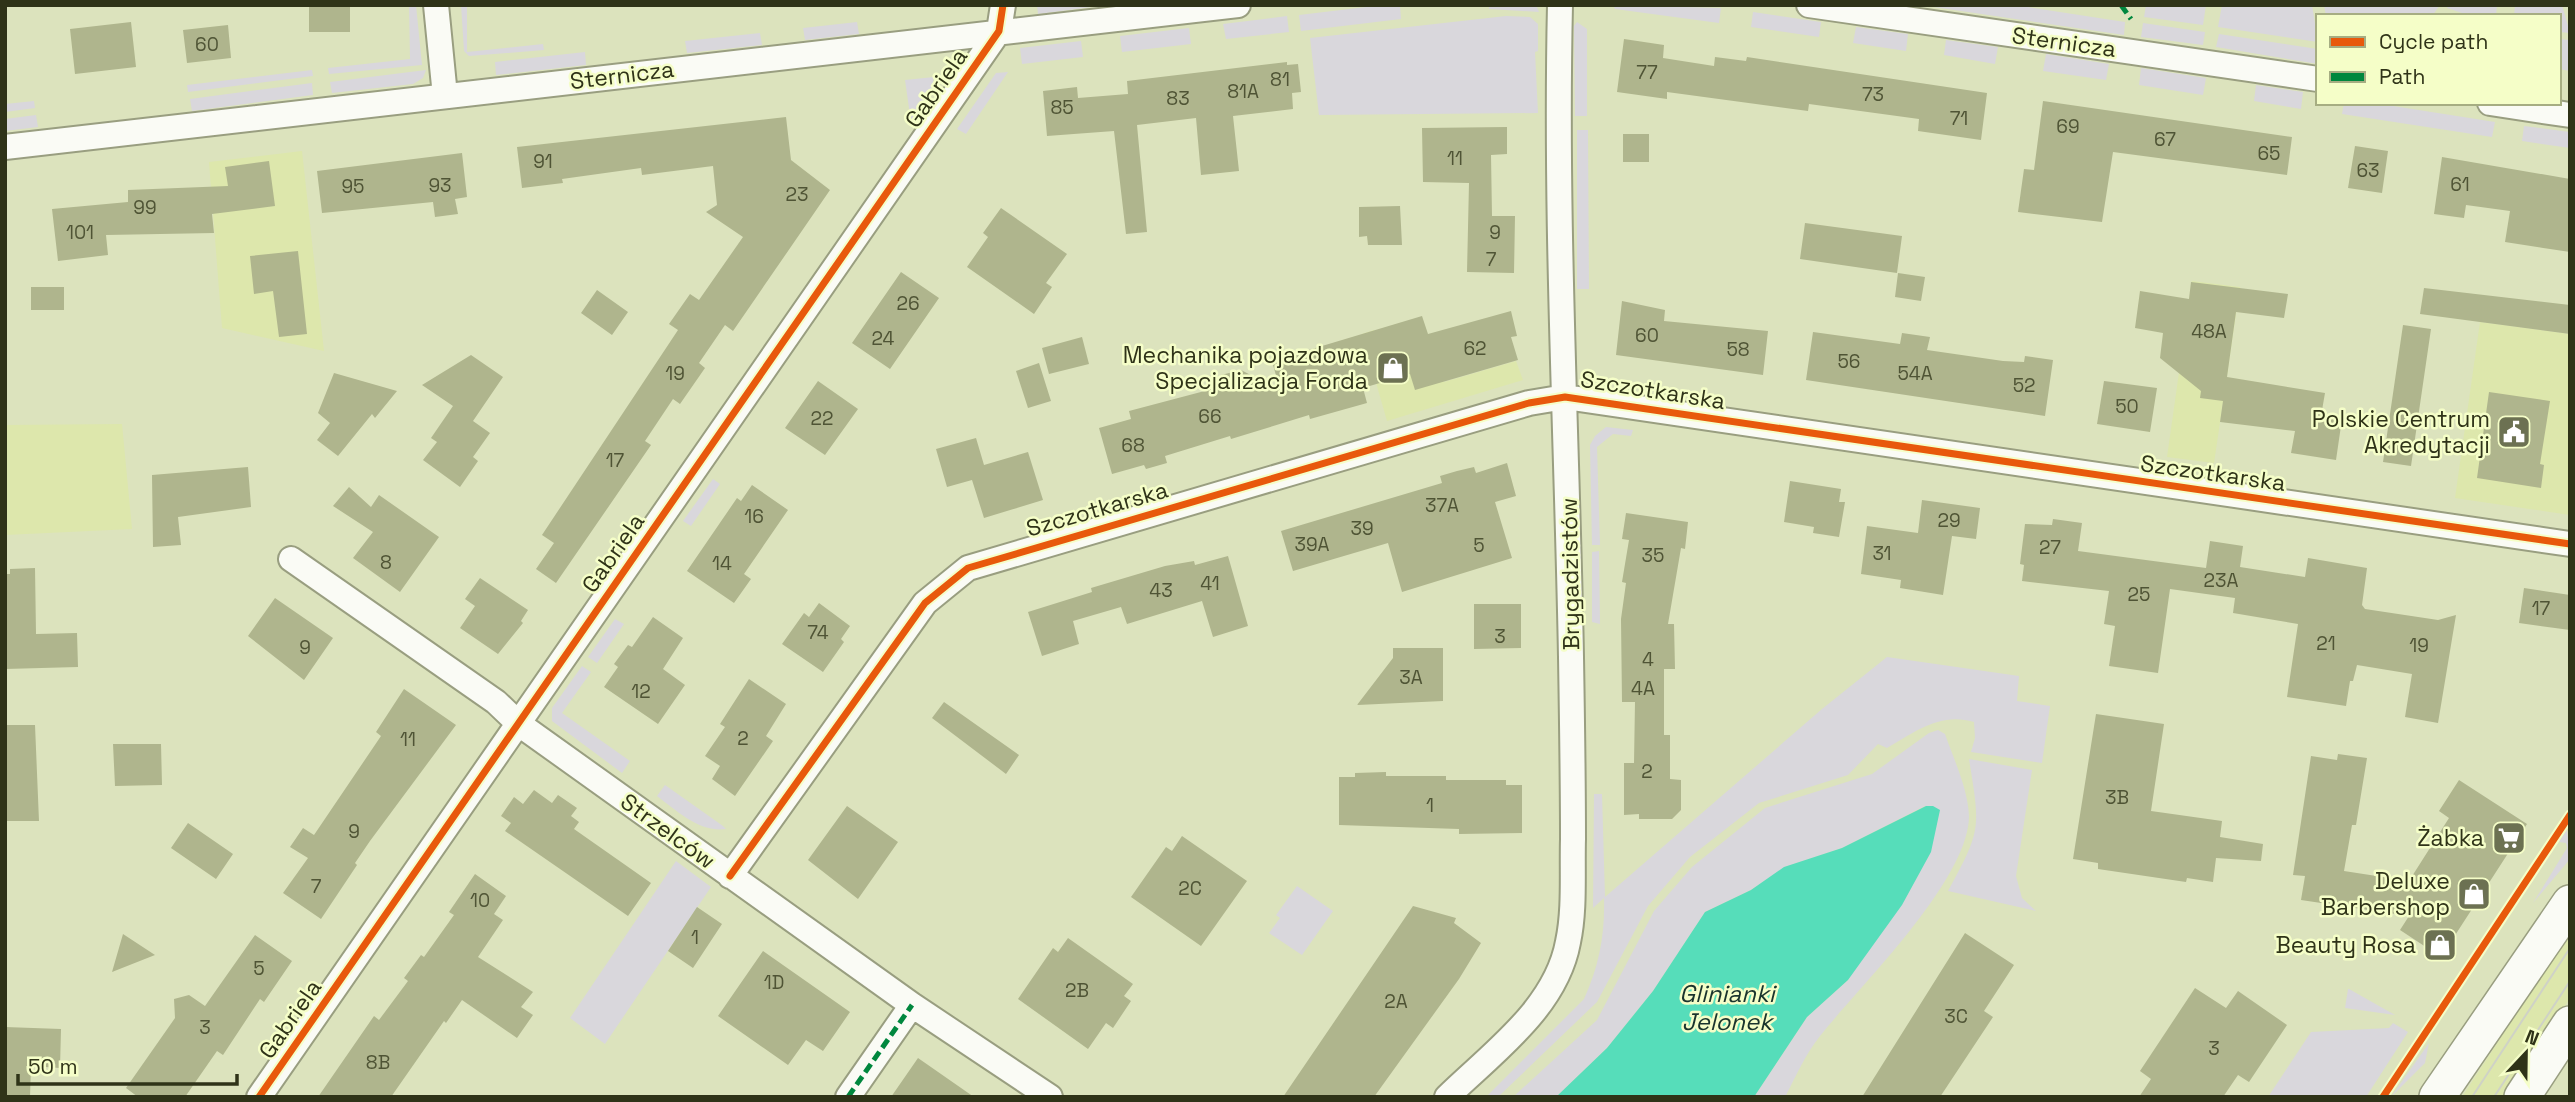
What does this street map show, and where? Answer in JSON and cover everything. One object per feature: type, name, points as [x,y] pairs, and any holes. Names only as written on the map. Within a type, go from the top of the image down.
[{"type":"main road","points":[[2437,1097],[2570,903]]},
{"type":"main road","points":[[2522,1097],[2570,1024]]},
{"type":"street","points":[[436,5],[445,96]]},
{"type":"street","points":[[999,32],[1003,5]]},
{"type":"street","name":"Sternicza","points":[[5,147],[1238,5]]},
{"type":"street","name":"Brygadzistów","points":[[1447,1097],[1510,1037],[1539,1005],[1547,994],[1568,944],[1572,884],[1573,750],[1560,5]]},
{"type":"street","name":"Sternicza","points":[[1810,5],[2316,79]]},
{"type":"street","name":"Gabriela","points":[[259,1097],[999,32]]},
{"type":"street","points":[[2503,105],[2570,115]]},
{"type":"street","name":"Szczotkarska","points":[[730,876],[925,603],[968,568],[1529,402],[1565,397],[2570,544]]},
{"type":"street","name":"Strzelców","points":[[291,559],[496,702],[519,724],[730,876],[912,1005],[1050,1097]]},
{"type":"street","points":[[848,1097],[912,1005]]},
{"type":"shaded area","points":[[409,5],[416,5],[422,65],[329,74],[328,68],[410,59]]},
{"type":"shaded area","points":[[461,5],[467,5],[467,52],[543,44],[544,50],[469,56],[464,51]]},
{"type":"shaded area","points":[[1037,5],[1107,5],[1038,14]]},
{"type":"shaded area","points":[[1400,5],[1401,19],[1301,31],[1299,15]]},
{"type":"shaded area","points":[[1489,5],[1536,5],[1539,12],[1489,9]]},
{"type":"shaded area","points":[[1613,5],[1721,8],[1719,23],[1615,9]]},
{"type":"shaded area","points":[[1920,5],[2015,5],[2125,22],[2124,35]]},
{"type":"shaded area","points":[[2146,5],[2206,5],[2203,25],[2144,17]]},
{"type":"shaded area","points":[[2222,5],[2312,5],[2316,42],[2218,27]]},
{"type":"shaded area","points":[[2324,5],[2440,5],[2433,14],[2326,14]]},
{"type":"shaded area","points":[[2449,5],[2497,5],[2496,14],[2465,14],[2447,8]]},
{"type":"shaded area","points":[[2515,5],[2562,5],[2570,33],[2561,32],[2561,14],[2514,14]]},
{"type":"shaded area","points":[[1753,12],[1821,22],[1819,37],[1751,27]]},
{"type":"shaded area","points":[[1287,16],[1289,32],[1226,39],[1223,24]]},
{"type":"shaded area","points":[[1506,16],[1530,17],[1538,24],[1538,51],[1535,52],[1538,113],[1319,115],[1310,38]]},
{"type":"shaded area","points":[[857,22],[859,34],[805,40],[803,28]]},
{"type":"shaded area","points":[[1577,22],[1587,29],[1587,116],[1575,116],[1574,26]]},
{"type":"shaded area","points":[[2143,23],[2205,32],[2203,45],[2141,37]]},
{"type":"shaded area","points":[[1856,27],[1908,34],[1906,51],[1853,43]]},
{"type":"shaded area","points":[[1189,28],[1191,44],[1122,52],[1120,36]]},
{"type":"shaded area","points":[[760,33],[762,45],[687,53],[685,41]]},
{"type":"shaded area","points":[[2219,34],[2316,49],[2316,64],[2216,47]]},
{"type":"shaded area","points":[[2561,39],[2570,40],[2570,71],[2561,69]]},
{"type":"shaded area","points":[[1946,40],[1998,47],[1995,64],[1944,55]]},
{"type":"shaded area","points":[[1081,41],[1083,57],[1022,64],[1020,48]]},
{"type":"shaded area","points":[[585,52],[586,65],[496,75],[495,62]]},
{"type":"shaded area","points":[[2046,54],[2109,64],[2106,80],[2043,71]]},
{"type":"shaded area","points":[[2141,68],[2206,78],[2203,95],[2139,85]]},
{"type":"shaded area","points":[[312,70],[313,76],[188,92],[187,85]]},
{"type":"shaded area","points":[[426,70],[423,78],[413,84],[332,93],[330,82]]},
{"type":"shaded area","points":[[1008,72],[966,134],[957,129],[996,73]]},
{"type":"shaded area","points":[[934,77],[931,95],[911,122],[905,80]]},
{"type":"shaded area","points":[[312,83],[313,95],[192,111],[190,99]]},
{"type":"shaded area","points":[[2256,85],[2303,92],[2301,109],[2254,101]]},
{"type":"shaded area","points":[[34,101],[35,108],[5,112],[5,104]]},
{"type":"shaded area","points":[[2344,105],[2387,105],[2495,122],[2492,137],[2342,114]]},
{"type":"shaded area","points":[[36,115],[38,127],[5,131],[5,119]]},
{"type":"shaded area","points":[[2524,126],[2570,132],[2570,148],[2522,141]]},
{"type":"shaded area","points":[[1577,130],[1588,130],[1589,289],[1577,289]]},
{"type":"shaded area","points":[[302,151],[324,351],[222,328],[209,162]]},
{"type":"shaded area","points":[[2192,281],[2240,287],[2214,463],[2167,457]]},
{"type":"shaded area","points":[[2480,322],[2570,334],[2570,515],[2455,498]]},
{"type":"shaded area","points":[[1374,330],[1379,348],[1430,334],[1444,382],[1516,361],[1523,380],[1387,421],[1362,334]]},
{"type":"shaded area","points":[[122,424],[132,529],[5,535],[5,425]]},
{"type":"shaded area","points":[[1606,427],[1633,430],[1631,436],[1613,434],[1597,447],[1600,545],[1592,545],[1590,445],[1595,436]]},
{"type":"shaded area","points":[[713,479],[720,484],[691,526],[683,521]]},
{"type":"shaded area","points":[[1599,551],[1600,624],[1592,622],[1592,552]]},
{"type":"shaded area","points":[[615,619],[624,624],[597,663],[588,657]]},
{"type":"shaded area","points":[[1887,657],[2019,676],[2017,701],[2050,706],[2042,763],[1971,752],[1975,738],[1974,722],[1950,720],[1928,725],[1887,748],[1878,744],[1848,775],[1759,803],[1690,857],[1648,906],[1597,1002],[1498,1097],[1486,1097],[1584,999],[1594,974],[1602,938],[1604,898],[1593,908],[1594,794],[1602,794],[1605,897],[1822,709]]},
{"type":"shaded area","points":[[582,666],[591,672],[562,713],[630,761],[622,773],[552,721],[552,708]]},
{"type":"shaded area","points":[[1938,730],[1945,734],[1966,795],[1969,816],[1964,842],[1932,901],[1820,1036],[1785,1097],[1754,1097],[1807,1017],[1848,980],[1925,806],[1842,848],[1785,867],[1751,890],[1705,912],[1653,991],[1607,1048],[1556,1097],[1513,1097],[1597,1020],[1654,911],[1692,867],[1765,808],[1872,774],[1929,733]]},
{"type":"shaded area","points":[[1969,759],[2032,770],[2016,876],[2022,898],[2036,911],[1948,891],[1967,854],[1975,828],[1975,800]]},
{"type":"shaded area","points":[[665,785],[726,829],[707,828],[681,814],[657,796]]},
{"type":"shaded area","points":[[2567,829],[2570,859],[2533,903],[2567,848],[2566,843],[2559,842]]},
{"type":"shaded area","points":[[676,861],[711,887],[605,1044],[570,1018]]},
{"type":"shaded area","points":[[1297,886],[1333,911],[1302,955],[1269,933],[1280,918],[1276,915]]},
{"type":"shaded area","points":[[2570,932],[2570,998],[2505,1097],[2462,1097]]},
{"type":"shaded area","points":[[2349,989],[2395,1015],[2345,1008]]},
{"type":"shaded area","points":[[2393,1023],[2408,1032],[2366,1097],[2268,1097],[2311,1032],[2389,1028]]},
{"type":"shaded area","points":[[2429,1043],[2425,1063],[2391,1097]]},
{"type":"water","name":"Glinianki Jelonek","points":[[1926,806],[1940,810],[1931,852],[1902,905],[1848,980],[1807,1017],[1754,1097],[1556,1097],[1607,1048],[1653,991],[1705,912],[1751,890],[1784,867],[1842,848]]},
{"type":"building","points":[[309,5],[350,5],[350,32],[309,32]]},
{"type":"building","points":[[131,22],[136,67],[75,74],[70,29]]},
{"type":"building","points":[[228,25],[231,58],[187,63],[183,30]]},
{"type":"building","points":[[1624,39],[1664,45],[1663,58],[1714,66],[1715,57],[1746,61],[1747,57],[1987,93],[1981,140],[1918,131],[1919,119],[1809,104],[1808,111],[1667,92],[1667,99],[1617,92]]},
{"type":"building","points":[[1287,62],[1287,65],[1298,64],[1301,92],[1292,93],[1293,109],[1233,116],[1239,171],[1201,175],[1196,118],[1137,125],[1147,232],[1126,234],[1114,131],[1047,136],[1043,91],[1077,87],[1078,98],[1128,94],[1127,81]]},
{"type":"building","points":[[2043,101],[2292,137],[2287,175],[2113,152],[2102,222],[2018,212],[2024,169],[2034,170]]},
{"type":"building","points":[[786,117],[791,160],[830,190],[733,331],[725,325],[699,363],[705,368],[680,404],[673,399],[645,441],[651,445],[556,583],[536,569],[554,543],[542,535],[678,330],[669,324],[690,294],[699,300],[743,237],[706,212],[717,205],[713,166],[642,175],[641,168],[562,179],[563,183],[522,188],[517,147]]},
{"type":"building","points":[[1507,127],[1507,154],[1491,155],[1492,216],[1515,216],[1514,273],[1467,272],[1469,183],[1423,182],[1422,128]]},
{"type":"building","points":[[1623,134],[1649,134],[1649,162],[1623,162]]},
{"type":"building","points":[[2355,146],[2388,151],[2382,193],[2348,188]]},
{"type":"building","points":[[462,153],[467,197],[455,199],[458,214],[435,217],[433,202],[322,213],[317,171]]},
{"type":"building","points":[[2442,157],[2570,179],[2570,252],[2505,242],[2510,211],[2466,205],[2464,218],[2434,214]]},
{"type":"building","points":[[269,161],[275,206],[212,214],[214,233],[106,235],[108,255],[58,261],[52,209],[128,202],[128,190],[228,186],[225,167]]},
{"type":"building","points":[[1400,206],[1402,245],[1368,245],[1367,236],[1359,237],[1359,207]]},
{"type":"building","points":[[1001,208],[1067,254],[1046,283],[1052,287],[1034,314],[967,267],[988,237],[983,233]]},
{"type":"building","points":[[1805,223],[1902,236],[1897,273],[1800,259]]},
{"type":"building","points":[[298,251],[307,334],[279,337],[273,291],[254,294],[250,256]]},
{"type":"building","points":[[901,272],[939,298],[890,369],[852,343]]},
{"type":"building","points":[[1898,273],[1925,277],[1921,301],[1895,297]]},
{"type":"building","points":[[2191,282],[2288,294],[2284,318],[2236,312],[2227,377],[2325,393],[2321,416],[2342,419],[2336,460],[2291,453],[2295,431],[2220,422],[2223,401],[2200,398],[2201,391],[2160,358],[2163,333],[2135,328],[2140,291],[2189,299]]},
{"type":"building","points":[[31,287],[64,287],[64,310],[31,310]]},
{"type":"building","points":[[2424,288],[2570,305],[2570,334],[2420,314]]},
{"type":"building","points":[[597,290],[628,312],[612,335],[581,313]]},
{"type":"building","points":[[1622,301],[1665,310],[1664,321],[1768,331],[1763,375],[1616,355]]},
{"type":"building","points":[[1511,311],[1517,336],[1511,337],[1518,360],[1415,390],[1410,374],[1363,388],[1367,403],[1310,419],[1309,415],[1231,439],[1230,436],[1165,456],[1167,463],[1146,469],[1144,465],[1112,474],[1099,428],[1131,419],[1129,411],[1216,388],[1214,381],[1221,375],[1241,370],[1280,390],[1272,361],[1422,316],[1428,334]]},
{"type":"building","points":[[2403,325],[2431,329],[2411,466],[2383,462]]},
{"type":"building","points":[[1813,332],[1900,344],[1902,333],[1930,337],[1927,350],[2003,361],[2024,362],[2025,356],[2053,360],[2045,416],[1806,380]]},
{"type":"building","points":[[1082,337],[1089,364],[1049,374],[1042,348]]},
{"type":"building","points":[[471,355],[503,377],[473,421],[490,433],[473,457],[478,461],[460,487],[423,460],[437,442],[431,438],[453,406],[422,385]]},
{"type":"building","points":[[1039,363],[1051,401],[1028,408],[1016,371]]},
{"type":"building","points":[[334,373],[397,391],[375,418],[372,414],[338,456],[317,440],[330,423],[318,413]]},
{"type":"building","points":[[818,381],[858,409],[825,455],[785,428]]},
{"type":"building","points":[[2104,381],[2157,388],[2150,432],[2097,424]]},
{"type":"building","name":"Polskie Centrum Akredytacji","points":[[2489,392],[2550,401],[2540,464],[2544,465],[2541,488],[2477,478]]},
{"type":"building","points":[[976,438],[984,465],[1028,452],[1043,500],[984,518],[972,480],[947,487],[936,449]]},
{"type":"building","points":[[1507,463],[1516,496],[1495,502],[1512,558],[1402,592],[1388,543],[1293,571],[1281,531],[1442,483],[1440,476],[1474,467],[1476,473]]},
{"type":"building","points":[[248,467],[251,507],[178,517],[181,545],[153,547],[152,475]]},
{"type":"building","points":[[1790,481],[1841,489],[1839,502],[1845,502],[1839,537],[1813,533],[1814,527],[1784,522]]},
{"type":"building","points":[[752,485],[788,510],[744,574],[751,579],[734,603],[687,571],[737,498],[741,501]]},
{"type":"building","points":[[349,487],[371,507],[379,495],[439,537],[400,592],[353,558],[373,532],[333,506]]},
{"type":"building","points":[[1922,500],[1980,508],[1976,539],[1952,536],[1943,595],[1900,588],[1901,580],[1861,574],[1867,526],[1918,533]]},
{"type":"building","points":[[1626,513],[1688,522],[1685,549],[1681,548],[1668,624],[1674,624],[1675,669],[1664,669],[1664,735],[1670,735],[1670,779],[1681,780],[1681,810],[1672,819],[1639,819],[1639,814],[1624,815],[1624,763],[1634,763],[1635,702],[1622,702],[1621,619],[1626,583],[1622,582],[1629,540],[1622,539]]},
{"type":"building","points":[[2053,519],[2082,523],[2078,551],[2206,568],[2210,541],[2243,546],[2240,567],[2305,577],[2308,558],[2367,568],[2362,605],[2365,609],[2438,620],[2456,615],[2438,723],[2405,717],[2412,674],[2357,665],[2353,681],[2350,681],[2346,706],[2287,697],[2298,624],[2233,613],[2235,598],[2170,589],[2158,673],[2109,666],[2115,626],[2104,624],[2109,591],[2022,581],[2024,565],[2020,564],[2025,524],[2052,525]]},
{"type":"building","points":[[1228,556],[1248,626],[1213,637],[1202,601],[1127,624],[1121,607],[1073,621],[1079,644],[1042,656],[1028,612],[1092,592],[1091,588],[1165,566],[1194,561],[1195,565]]},
{"type":"building","points":[[35,568],[36,634],[77,633],[78,667],[5,669],[5,574],[10,574],[10,569]]},
{"type":"building","points":[[480,578],[528,610],[521,621],[523,623],[498,654],[460,628],[475,606],[465,599]]},
{"type":"building","points":[[2524,588],[2570,595],[2570,630],[2519,623]]},
{"type":"building","points":[[275,598],[333,638],[304,680],[248,636]]},
{"type":"building","points":[[819,603],[850,626],[841,639],[844,642],[823,672],[782,644],[804,613],[809,617]]},
{"type":"building","points":[[1474,604],[1521,604],[1521,648],[1474,649]]},
{"type":"building","points":[[653,617],[683,638],[663,669],[685,685],[658,724],[604,687],[618,667],[614,664],[628,645],[632,647]]},
{"type":"building","points":[[1393,648],[1443,648],[1443,701],[1357,705],[1393,658]]},
{"type":"building","points":[[749,679],[786,704],[766,736],[773,741],[735,796],[712,779],[720,766],[705,756],[725,727],[720,724]]},
{"type":"building","points":[[404,689],[456,725],[370,841],[321,919],[283,893],[308,858],[290,847],[303,828],[314,835],[381,736],[376,732]]},
{"type":"building","points":[[944,702],[1019,755],[1006,774],[932,718]]},
{"type":"building","points":[[2096,714],[2164,724],[2151,811],[2222,821],[2220,837],[2263,844],[2261,861],[2216,858],[2213,882],[2187,878],[2186,882],[2098,869],[2098,863],[2073,859]]},
{"type":"building","points":[[5,725],[35,725],[39,821],[5,821]]},
{"type":"building","points":[[113,744],[161,744],[162,785],[115,786]]},
{"type":"building","points":[[2338,754],[2367,758],[2356,825],[2352,825],[2344,871],[2409,881],[2449,818],[2439,811],[2459,780],[2527,824],[2441,957],[2400,930],[2409,916],[2301,900],[2305,876],[2293,875],[2311,756],[2337,760]]},
{"type":"building","points":[[1386,772],[1386,776],[1446,776],[1446,780],[1506,780],[1506,785],[1522,785],[1522,833],[1459,834],[1459,829],[1339,825],[1339,777],[1355,777],[1355,773]]},
{"type":"building","points":[[534,790],[552,803],[558,795],[577,808],[571,816],[579,822],[574,829],[651,883],[628,916],[505,831],[511,823],[501,816],[514,797],[523,804]]},
{"type":"building","points":[[847,806],[898,842],[858,899],[808,860]]},
{"type":"building","points":[[188,823],[233,854],[216,879],[171,848]]},
{"type":"building","points":[[1182,836],[1247,881],[1201,946],[1131,897],[1166,847],[1172,851]]},
{"type":"building","points":[[475,874],[506,896],[494,914],[503,920],[478,957],[533,992],[521,1007],[533,1015],[517,1038],[462,1000],[446,1023],[444,1021],[391,1097],[318,1097],[374,1016],[379,1020],[408,981],[404,978],[421,955],[424,957],[454,915],[449,912]]},
{"type":"building","points":[[1413,906],[1456,918],[1454,923],[1481,943],[1459,979],[1374,1097],[1283,1097]]},
{"type":"building","points":[[697,907],[722,924],[693,968],[668,951]]},
{"type":"building","points":[[1965,933],[2014,965],[1984,1011],[1993,1017],[1940,1097],[1862,1097]]},
{"type":"building","points":[[123,934],[155,955],[112,972]]},
{"type":"building","points":[[255,935],[292,961],[264,1002],[260,999],[223,1055],[217,1051],[185,1097],[138,1097],[126,1088],[175,1018],[174,999],[189,995],[205,1006]]},
{"type":"building","points":[[1068,938],[1133,984],[1124,996],[1131,1001],[1113,1028],[1106,1023],[1088,1049],[1018,999],[1053,948],[1058,952]]},
{"type":"building","points":[[763,951],[850,1012],[823,1051],[806,1040],[788,1065],[718,1016]]},
{"type":"building","points":[[2195,988],[2226,1008],[2238,991],[2287,1025],[2249,1082],[2238,1075],[2223,1097],[2139,1097],[2151,1079],[2140,1071]]},
{"type":"building","points":[[5,1027],[61,1029],[60,1068],[31,1066],[30,1097],[5,1097]]},
{"type":"building","points":[[918,1058],[974,1097],[891,1097]]},
{"type":"tram line","points":[[2472,1097],[2570,948]]},
{"type":"tram line","points":[[2494,1097],[2570,981]]},
{"type":"marked path","points":[[2121,5],[2131,19]]},
{"type":"marked path","points":[[848,1097],[912,1005]]},
{"type":"cycle path","points":[[259,1097],[999,31],[1003,5]]},
{"type":"cycle path","points":[[730,876],[925,603],[968,568],[1529,403],[1565,397],[2570,544]]},
{"type":"cycle path","points":[[2383,1097],[2570,815]]},
{"type":"place","name":"Mechanika pojazdowa Specjalizacja Forda","points":[[1393,368]]},
{"type":"place","name":"Polskie Centrum Akredytacji","points":[[2514,432]]},
{"type":"place","name":"Żabka","points":[[2509,838]]},
{"type":"place","name":"Deluxe Barbershop","points":[[2474,894]]},
{"type":"place","name":"Beauty Rosa","points":[[2440,945]]}]
